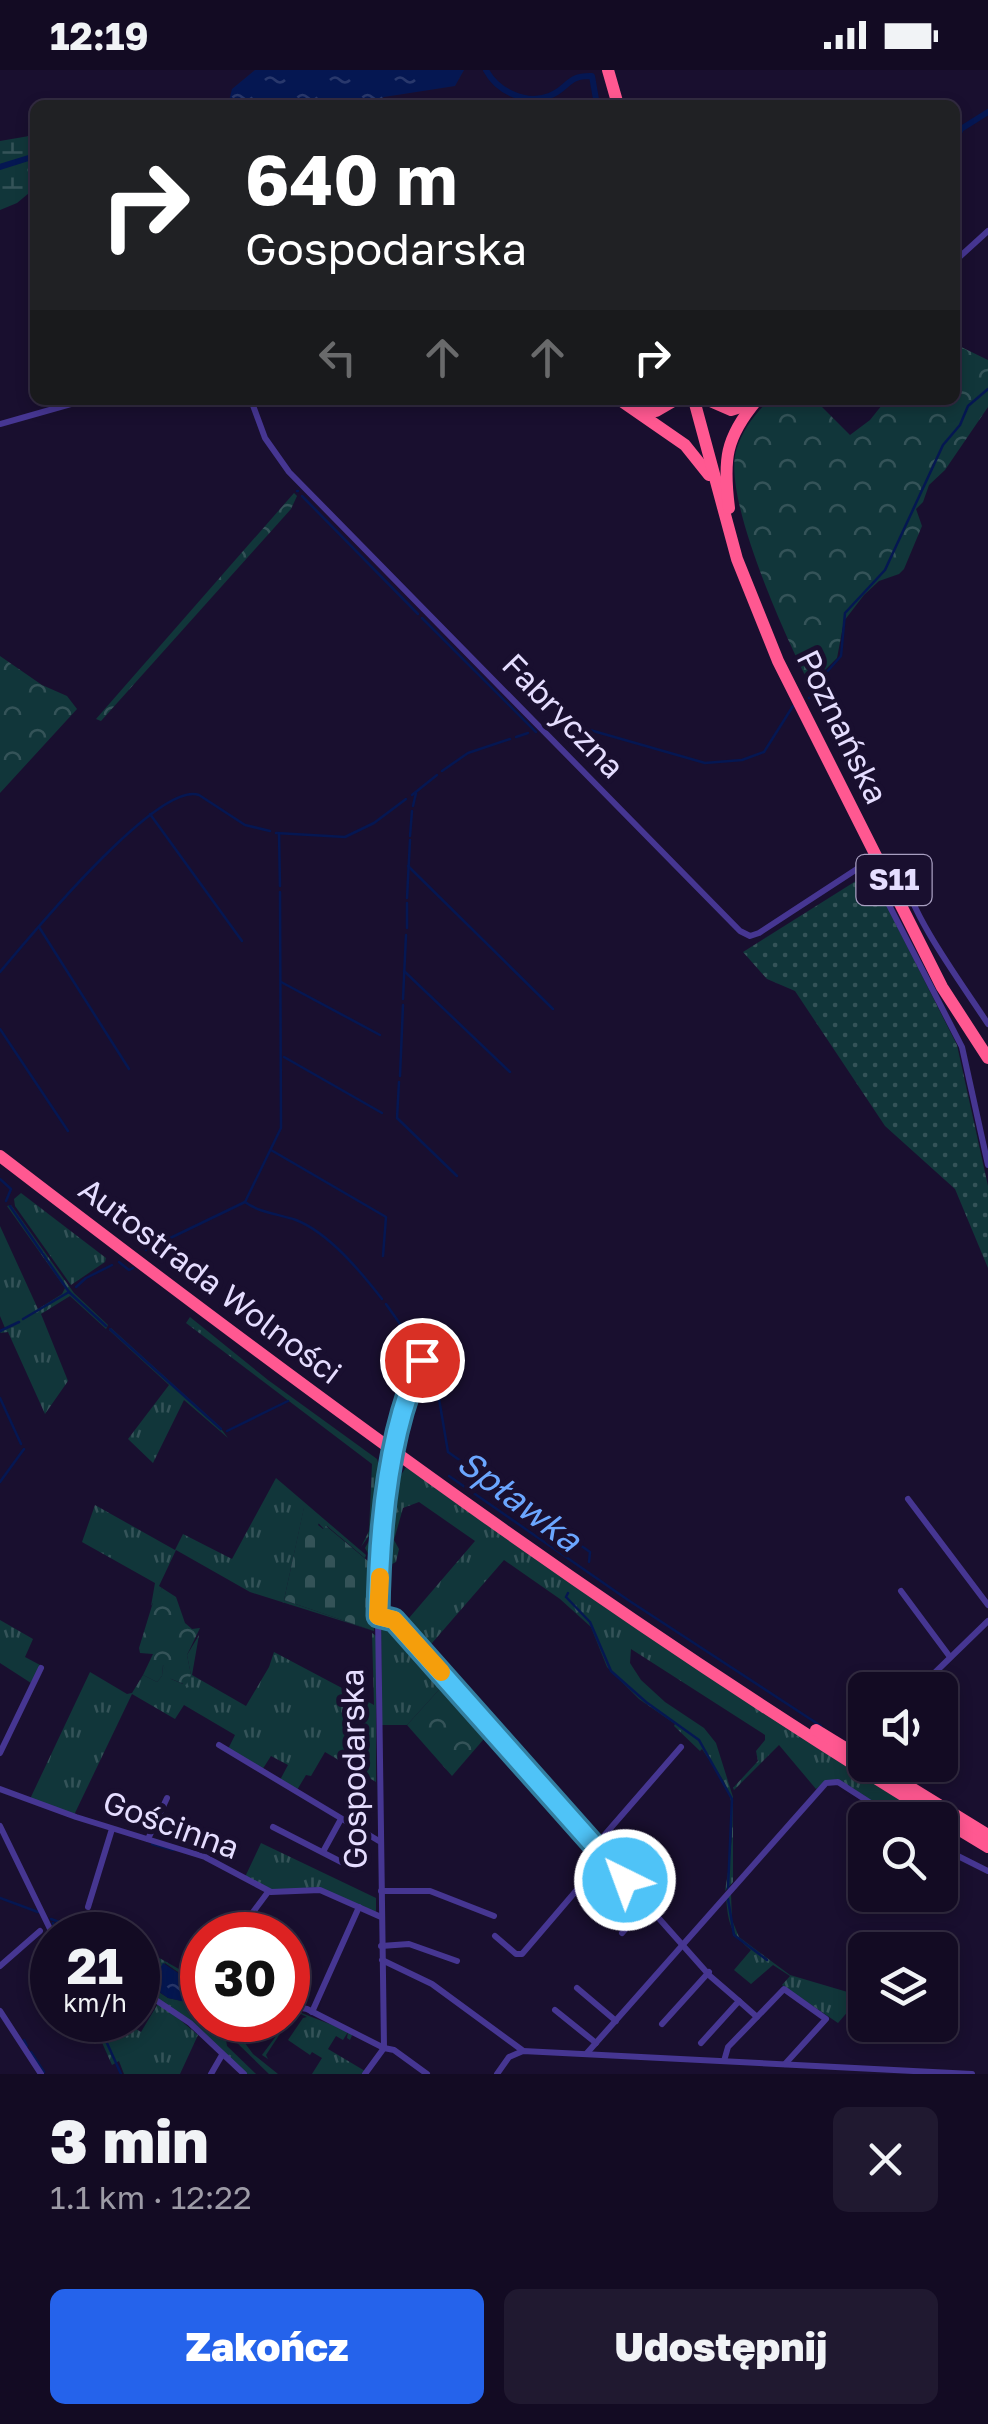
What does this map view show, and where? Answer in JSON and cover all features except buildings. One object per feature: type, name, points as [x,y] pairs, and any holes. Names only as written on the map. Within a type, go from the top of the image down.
[{"type":"highway","points":[[604,70],[613,100]]},
{"type":"highway","points":[[627,405],[694,454],[709,474],[726,510]]},
{"type":"highway","points":[[630,405],[654,411],[665,405]]},
{"type":"highway","name":"Poznańska","points":[[698,405],[748,588],[778,660],[919,943],[985,1053]]},
{"type":"highway","points":[[717,405],[734,410],[746,405]]},
{"type":"highway","points":[[726,510],[728,449],[737,426],[753,405]]},
{"type":"highway","name":"Poznańska","points":[[726,510],[784,660],[985,1053]]},
{"type":"highway","name":"Autostrada Wolności","points":[[0,1147],[436,1476],[686,1647],[848,1749]]},
{"type":"highway","name":"Autostrada Wolności","points":[[0,1156],[286,1375],[478,1514],[727,1682],[988,1847]]},
{"type":"highway","points":[[902,1782],[988,1835]]},
{"type":"street","points":[[960,256],[988,231]]},
{"type":"street","points":[[0,424],[67,405]]},
{"type":"street","name":"Fabryczna","points":[[253,405],[265,438],[289,472],[737,929],[748,935],[759,933],[860,867],[869,867],[962,1047],[988,1165]]},
{"type":"street","points":[[919,868],[905,877],[905,884],[988,1024]]},
{"type":"street","name":"Gospodarska","points":[[384,2048],[378,1616],[390,1469],[397,1430],[422,1358]]},
{"type":"street","points":[[908,1498],[988,1605]]},
{"type":"street","points":[[902,1591],[950,1656]]},
{"type":"street","points":[[378,1616],[394,1620],[682,1944],[757,2016]]},
{"type":"street","points":[[935,1672],[988,1621]]},
{"type":"street","points":[[0,1753],[40,1668]]},
{"type":"street","points":[[219,1745],[380,1842]]},
{"type":"street","points":[[595,1846],[681,1747]]},
{"type":"street","points":[[586,2054],[818,1790],[826,1783],[838,1782],[869,1802]]},
{"type":"street","name":"Gościnna","points":[[0,1790],[205,1857],[268,1891],[320,1890],[381,1916]]},
{"type":"street","points":[[148,1840],[167,1798]]},
{"type":"street","points":[[324,1850],[341,1818]]},
{"type":"street","points":[[0,1826],[42,1912]]},
{"type":"street","points":[[273,1827],[324,1850],[352,1868]]},
{"type":"street","points":[[88,1908],[112,1829]]},
{"type":"street","points":[[958,1855],[988,1871]]},
{"type":"street","points":[[495,1936],[518,1955],[522,1954],[605,1857]]},
{"type":"street","points":[[381,1891],[430,1890],[494,1916]]},
{"type":"street","points":[[253,1912],[268,1891]]},
{"type":"street","points":[[622,1932],[647,1904]]},
{"type":"street","points":[[359,1906],[312,2012],[394,2050],[427,2074]]},
{"type":"street","points":[[0,1966],[30,1940]]},
{"type":"street","points":[[381,1946],[409,1944],[456,1961]]},
{"type":"street","points":[[382,1960],[432,1984],[522,2051]]},
{"type":"street","points":[[662,2024],[709,1972]]},
{"type":"street","points":[[577,1988],[616,2022]]},
{"type":"street","points":[[724,2061],[728,2046],[784,1989],[826,2019],[785,2064]]},
{"type":"street","points":[[160,2002],[179,2014],[244,2074]]},
{"type":"street","points":[[701,2043],[739,2002]]},
{"type":"street","points":[[0,2010],[41,2074]]},
{"type":"street","points":[[556,2010],[596,2044]]},
{"type":"street","points":[[366,2074],[384,2048]]},
{"type":"street","points":[[496,2074],[509,2057],[522,2051],[972,2074]]},
{"type":"street","points":[[211,2074],[222,2056]]},
{"type":"green space","points":[[30,136],[30,192],[0,210],[0,141]]},
{"type":"green space","points":[[960,346],[988,360],[988,407],[945,470],[929,485],[916,509],[922,526],[904,569],[879,581],[864,595],[844,621],[837,658],[810,685],[786,636],[747,534],[734,473],[736,451],[749,423],[765,405],[820,405],[850,435],[882,405],[960,405]]},
{"type":"green space","points":[[294,493],[297,496],[291,509],[101,721],[96,719]]},
{"type":"green space","points":[[0,656],[42,685],[67,696],[77,709],[0,793]]},
{"type":"green space","points":[[867,874],[872,877],[957,1045],[988,1186],[988,1268],[955,1189],[885,1126],[795,991],[767,979],[743,952]]},
{"type":"green space","points":[[21,1193],[106,1258],[105,1262],[71,1285],[15,1206],[14,1199]]},
{"type":"green space","points":[[11,1205],[74,1293],[108,1325],[106,1329],[70,1296],[41,1314],[68,1381],[45,1414],[8,1332],[0,1333],[5,1328],[0,1316],[0,1226],[38,1309],[65,1288],[7,1206]]},
{"type":"green space","points":[[190,1317],[268,1380],[377,1459],[380,1469],[387,1470],[385,1494],[378,1493],[377,1515],[382,1518],[378,1558],[369,1555],[365,1548],[373,1534],[374,1507],[371,1533],[361,1547],[369,1531],[372,1464],[186,1323]]},
{"type":"green space","points":[[111,1328],[228,1438],[184,1400],[153,1463],[128,1439],[169,1385]]},
{"type":"green space","points":[[406,1467],[848,1761],[848,1782],[879,1782],[909,1802],[872,1802],[843,1783],[827,1781],[816,1789],[779,1745],[734,1790],[758,1761],[756,1751],[765,1735],[631,1649],[630,1663],[641,1680],[704,1728],[716,1743],[733,1797],[733,1882],[725,1891],[732,1817],[730,1797],[722,1778],[702,1749],[639,1699],[607,1667],[591,1627],[560,1599],[504,1560],[426,1650],[403,1625],[475,1541],[419,1502],[403,1508],[394,1540],[399,1549],[396,1562],[384,1568],[393,1474],[401,1475]]},
{"type":"green space","points":[[276,1478],[366,1555],[365,1558],[327,1526],[324,1529],[304,1508],[284,1600],[374,1631],[250,1592],[176,1550],[151,1606],[155,1583],[82,1542],[95,1505],[175,1550],[183,1534],[232,1559]]},
{"type":"green space","points":[[304,1507],[320,1521],[318,1525],[323,1529],[326,1526],[374,1566],[374,1631],[284,1600]]},
{"type":"green space","points":[[162,1588],[176,1597],[185,1623],[192,1629],[200,1628],[187,1655],[191,1675],[186,1685],[169,1678],[163,1665],[157,1682],[143,1675],[153,1654],[140,1653],[139,1648],[154,1599]]},
{"type":"green space","points":[[0,1620],[33,1639],[25,1657],[40,1665],[31,1683],[0,1663]]},
{"type":"green space","points":[[381,1621],[392,1622],[446,1682],[407,1725],[382,1725]]},
{"type":"green space","points":[[372,1633],[376,1636],[376,1782],[325,1752],[297,1790],[280,1780],[288,1765],[271,1756],[262,1770],[228,1749],[235,1735],[184,1705],[175,1719],[132,1694],[74,1815],[30,1799],[90,1672],[127,1694],[132,1693],[143,1675],[157,1682],[163,1665],[171,1679],[183,1684],[191,1675],[187,1655],[199,1635],[192,1675],[246,1706],[274,1652],[374,1705]]},
{"type":"green space","points":[[446,1682],[489,1733],[452,1776],[407,1725]]},
{"type":"green space","points":[[261,1843],[376,1898],[376,1912],[323,1889],[273,1891],[245,1877]]},
{"type":"green space","points":[[731,1894],[732,1920],[739,1937],[790,1975],[848,1992],[848,2011],[838,2023],[782,1985],[790,1976],[773,1965],[751,1984],[734,1970],[751,1950],[739,1938],[731,1927],[726,1896]]},
{"type":"green space","points":[[160,1958],[180,1973],[165,1963],[160,1969]]},
{"type":"green space","points":[[160,1993],[180,2001],[180,2018],[160,2003]]},
{"type":"green space","points":[[160,2003],[180,2020],[180,2042],[195,2042],[180,2074],[124,2074],[119,2061],[112,2065],[102,2042],[160,2042]]},
{"type":"green space","points":[[310,2016],[353,2033],[350,2040],[348,2032],[343,2040],[336,2036],[328,2049],[365,2071],[312,2074],[322,2058],[312,2052],[310,2055],[291,2042],[310,2042]]},
{"type":"green space","points":[[211,2042],[226,2042],[256,2074],[246,2074]]},
{"type":"green space","points":[[236,2042],[244,2042],[278,2074],[269,2074]]},
{"type":"water","points":[[255,70],[464,70],[455,86],[378,100],[229,100],[232,89]]},
{"type":"water","points":[[163,1963],[180,1974],[180,2001],[160,1992]]},
{"type":"waterway","points":[[486,70],[505,90],[531,99],[549,96],[572,80],[592,76],[596,100]]},
{"type":"waterway","points":[[960,131],[988,112]]},
{"type":"waterway","points":[[0,167],[30,158]]},
{"type":"waterway","points":[[809,698],[817,695],[817,683],[841,656],[845,613],[885,570],[943,445],[960,425],[968,406],[988,389]]},
{"type":"waterway","points":[[302,496],[418,614]]},
{"type":"waterway","points":[[422,618],[536,732]]},
{"type":"waterway","points":[[546,729],[576,726],[705,763],[742,760],[764,752],[793,706]]},
{"type":"waterway","points":[[516,737],[528,733]]},
{"type":"waterway","points":[[442,771],[468,753],[510,739]]},
{"type":"waterway","points":[[412,795],[437,775]]},
{"type":"waterway","points":[[413,806],[416,793]]},
{"type":"waterway","points":[[0,972],[125,836],[180,797],[199,795],[245,825],[270,831]]},
{"type":"waterway","points":[[276,833],[345,837],[374,823],[406,799]]},
{"type":"waterway","points":[[410,836],[412,811]]},
{"type":"waterway","points":[[150,814],[242,941]]},
{"type":"waterway","points":[[279,833],[280,886]]},
{"type":"waterway","points":[[407,898],[410,840]]},
{"type":"waterway","points":[[408,866],[553,1009]]},
{"type":"waterway","points":[[162,1242],[245,1202],[281,1128],[280,892]]},
{"type":"waterway","points":[[407,903],[407,928]]},
{"type":"waterway","points":[[39,927],[129,1069]]},
{"type":"waterway","points":[[403,999],[406,935]]},
{"type":"waterway","points":[[404,971],[510,1072]]},
{"type":"waterway","points":[[281,982],[380,1035]]},
{"type":"waterway","points":[[400,1076],[403,1005]]},
{"type":"waterway","points":[[0,1029],[68,1131]]},
{"type":"waterway","points":[[284,1057],[382,1113]]},
{"type":"waterway","points":[[399,1082],[397,1118],[457,1176]]},
{"type":"waterway","points":[[271,1150],[386,1217],[383,1256]]},
{"type":"waterway","points":[[0,1179],[11,1189],[6,1201]]},
{"type":"waterway","name":"Spławka","points":[[245,1202],[296,1220],[320,1234],[382,1299]]},
{"type":"waterway","points":[[10,1206],[69,1292],[106,1326]]},
{"type":"waterway","points":[[146,1250],[155,1245]]},
{"type":"waterway","points":[[119,1262],[129,1270],[133,1268]]},
{"type":"waterway","points":[[76,1287],[112,1265]]},
{"type":"waterway","points":[[23,1319],[69,1292]]},
{"type":"waterway","name":"Spławka","points":[[386,1304],[419,1351]]},
{"type":"waterway","points":[[0,1331],[19,1322]]},
{"type":"waterway","points":[[110,1329],[221,1429]]},
{"type":"waterway","name":"Spławka","points":[[436,1381],[448,1452],[590,1552],[589,1562]]},
{"type":"waterway","points":[[0,1398],[21,1444]]},
{"type":"waterway","points":[[227,1431],[288,1401]]},
{"type":"waterway","points":[[0,1482],[24,1449]]},
{"type":"waterway","points":[[449,1476],[628,1600],[821,1726]]},
{"type":"waterway","name":"Spławka","points":[[568,1593],[566,1597],[590,1622],[611,1671],[699,1740],[732,1799],[728,1888]]},
{"type":"waterway","points":[[152,1844],[173,1850]]},
{"type":"waterway","points":[[0,1898],[38,1912]]},
{"type":"waterway","name":"Spławka","points":[[728,1899],[734,1935],[767,1960]]},
{"type":"waterway","points":[[24,2040],[27,2046]]},
{"type":"waterway","points":[[107,2042],[121,2074]]},
{"type":"waterway","points":[[31,2052],[44,2072]]},
{"type":"slow traffic","points":[[380,1577],[378,1616],[394,1620],[441,1672]]},
{"type":"route","points":[[422,1360],[402,1409],[390,1469],[378,1616],[394,1620],[625,1880]]}]
